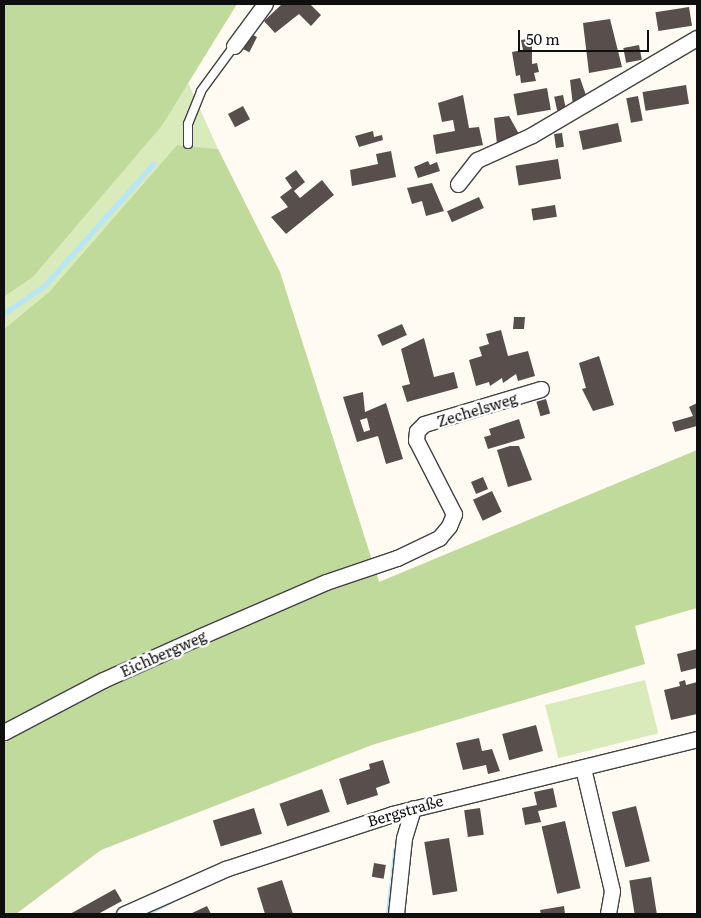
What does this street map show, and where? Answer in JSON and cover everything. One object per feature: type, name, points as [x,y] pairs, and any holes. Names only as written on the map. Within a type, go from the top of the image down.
[{"type":"street","points":[[234,46],[265,4]]},
{"type":"street","points":[[458,184],[477,160],[532,135],[697,38]]},
{"type":"street","name":"Zechelsweg","points":[[326,582],[397,558],[439,538],[449,526],[454,514],[416,440],[417,431],[424,424],[541,389]]},
{"type":"street","name":"Eichbergweg","points":[[4,732],[103,680],[326,582]]},
{"type":"street","name":"Bergstraße","points":[[124,914],[194,881],[280,849],[413,808],[696,743]]},
{"type":"street","points":[[583,768],[612,891],[608,914]]},
{"type":"street","points":[[396,914],[404,838],[413,808]]},
{"type":"lane","points":[[188,144],[188,124],[201,91],[234,46]]},
{"type":"green space","points":[[4,4],[237,4],[161,127],[33,277],[4,297]]},
{"type":"green space","points":[[187,80],[218,149],[177,145],[49,292],[4,329],[4,297],[33,277],[161,127]]},
{"type":"green space","points":[[177,145],[218,149],[280,272],[379,582],[697,450],[697,608],[635,626],[645,664],[372,745],[101,850],[16,914],[4,914],[4,329],[49,292]]},
{"type":"green space","points":[[645,680],[658,733],[558,758],[545,705]]},
{"type":"building","points":[[282,4],[310,4],[321,15],[311,26],[299,14],[275,33],[264,21]]},
{"type":"building","points":[[689,7],[692,26],[658,31],[655,12]]},
{"type":"building","points":[[610,19],[622,67],[589,73],[583,23]]},
{"type":"building","points":[[249,33],[257,37],[249,52],[241,48]]},
{"type":"building","points":[[532,38],[532,64],[537,63],[539,72],[534,73],[536,81],[521,83],[520,75],[516,76],[512,52],[523,50],[521,40]]},
{"type":"building","points":[[639,45],[642,60],[626,63],[623,48]]},
{"type":"building","points":[[580,78],[587,98],[573,106],[570,80]]},
{"type":"building","points":[[686,85],[689,104],[646,111],[643,92]]},
{"type":"building","points":[[547,88],[551,110],[517,116],[514,94]]},
{"type":"building","points":[[463,95],[469,128],[479,127],[483,145],[436,154],[433,135],[455,131],[453,120],[442,122],[438,103]]},
{"type":"building","points":[[563,95],[566,109],[557,111],[554,97]]},
{"type":"building","points":[[638,96],[643,121],[631,123],[626,98]]},
{"type":"building","points":[[243,106],[250,119],[235,127],[228,114]]},
{"type":"building","points":[[509,116],[519,134],[497,144],[494,118]]},
{"type":"building","points":[[618,123],[622,142],[583,150],[579,131]]},
{"type":"building","points":[[373,131],[374,137],[382,135],[383,140],[359,147],[355,136]]},
{"type":"building","points":[[562,133],[564,147],[556,148],[554,134]]},
{"type":"building","points":[[391,151],[396,177],[352,186],[350,170],[378,164],[376,154]]},
{"type":"building","points":[[558,159],[561,179],[519,185],[516,166]]},
{"type":"building","points":[[428,161],[430,165],[437,162],[440,171],[418,178],[414,167]]},
{"type":"building","points":[[296,170],[305,182],[294,191],[300,198],[322,180],[334,195],[286,234],[271,217],[288,207],[280,197],[292,188],[285,178]]},
{"type":"building","points":[[432,183],[444,211],[426,216],[422,201],[412,204],[407,188]]},
{"type":"building","points":[[479,197],[484,208],[452,222],[447,211]]},
{"type":"building","points":[[555,205],[557,217],[533,221],[531,209]]},
{"type":"building","points":[[514,317],[525,317],[524,329],[513,329]]},
{"type":"building","points":[[402,324],[407,335],[382,346],[377,335]]},
{"type":"building","points":[[501,330],[508,356],[528,351],[535,376],[518,381],[516,374],[503,383],[502,378],[490,386],[489,382],[476,386],[469,360],[482,356],[479,347],[489,344],[486,334]]},
{"type":"building","points":[[424,338],[434,377],[454,372],[458,388],[407,402],[402,386],[410,384],[401,349]]},
{"type":"building","points":[[599,356],[614,405],[593,411],[582,389],[586,388],[579,363]]},
{"type":"building","points":[[363,392],[365,412],[386,403],[403,459],[386,464],[378,436],[357,442],[343,397]],"holes":[[[367,418],[370,430],[364,432],[360,420]]]},
{"type":"building","points":[[546,399],[550,413],[541,416],[536,402]]},
{"type":"building","points":[[697,403],[697,426],[675,432],[672,422],[693,416],[689,407]]},
{"type":"building","points":[[519,419],[525,438],[488,449],[484,437],[491,435],[489,429]]},
{"type":"building","points":[[510,446],[519,446],[532,480],[508,487],[497,450]]},
{"type":"building","points":[[483,477],[488,489],[476,494],[471,482]]},
{"type":"building","points":[[492,491],[502,512],[483,521],[473,500]]},
{"type":"building","points":[[697,649],[697,668],[681,672],[677,654]]},
{"type":"building","points":[[685,680],[686,685],[697,682],[697,714],[671,720],[664,690],[680,686],[679,682]]},
{"type":"building","points":[[536,725],[543,751],[509,760],[502,734]]},
{"type":"building","points":[[479,738],[482,751],[492,749],[500,771],[488,774],[486,765],[463,770],[456,743]]},
{"type":"building","points":[[383,760],[390,783],[376,788],[378,795],[347,805],[339,779],[370,769],[369,764]]},
{"type":"building","points":[[553,788],[557,807],[538,811],[541,822],[525,825],[522,808],[537,805],[534,792]]},
{"type":"building","points":[[322,789],[330,812],[287,826],[279,804]]},
{"type":"building","points":[[636,806],[650,861],[626,867],[612,812]]},
{"type":"building","points":[[254,808],[262,834],[221,846],[213,821]]},
{"type":"building","points":[[480,808],[484,835],[468,837],[464,810]]},
{"type":"building","points":[[565,821],[581,888],[557,894],[542,826]]},
{"type":"building","points":[[449,838],[457,891],[433,895],[424,842]]},
{"type":"building","points":[[374,863],[386,865],[384,879],[372,877]]},
{"type":"building","points":[[651,877],[657,914],[635,914],[629,880]]},
{"type":"building","points":[[282,880],[293,914],[265,914],[257,888]]},
{"type":"building","points":[[115,889],[122,901],[98,914],[70,914]]},
{"type":"building","points":[[207,906],[211,914],[190,914]]},
{"type":"building","points":[[564,906],[565,914],[541,914],[540,910]]},
{"type":"waterway","points":[[4,313],[44,286],[153,164]]},
{"type":"waterway","points":[[392,879],[395,849]]},
{"type":"waterway","points":[[388,914],[391,884]]},
{"type":"waterway","points":[[145,914],[171,901]]}]
